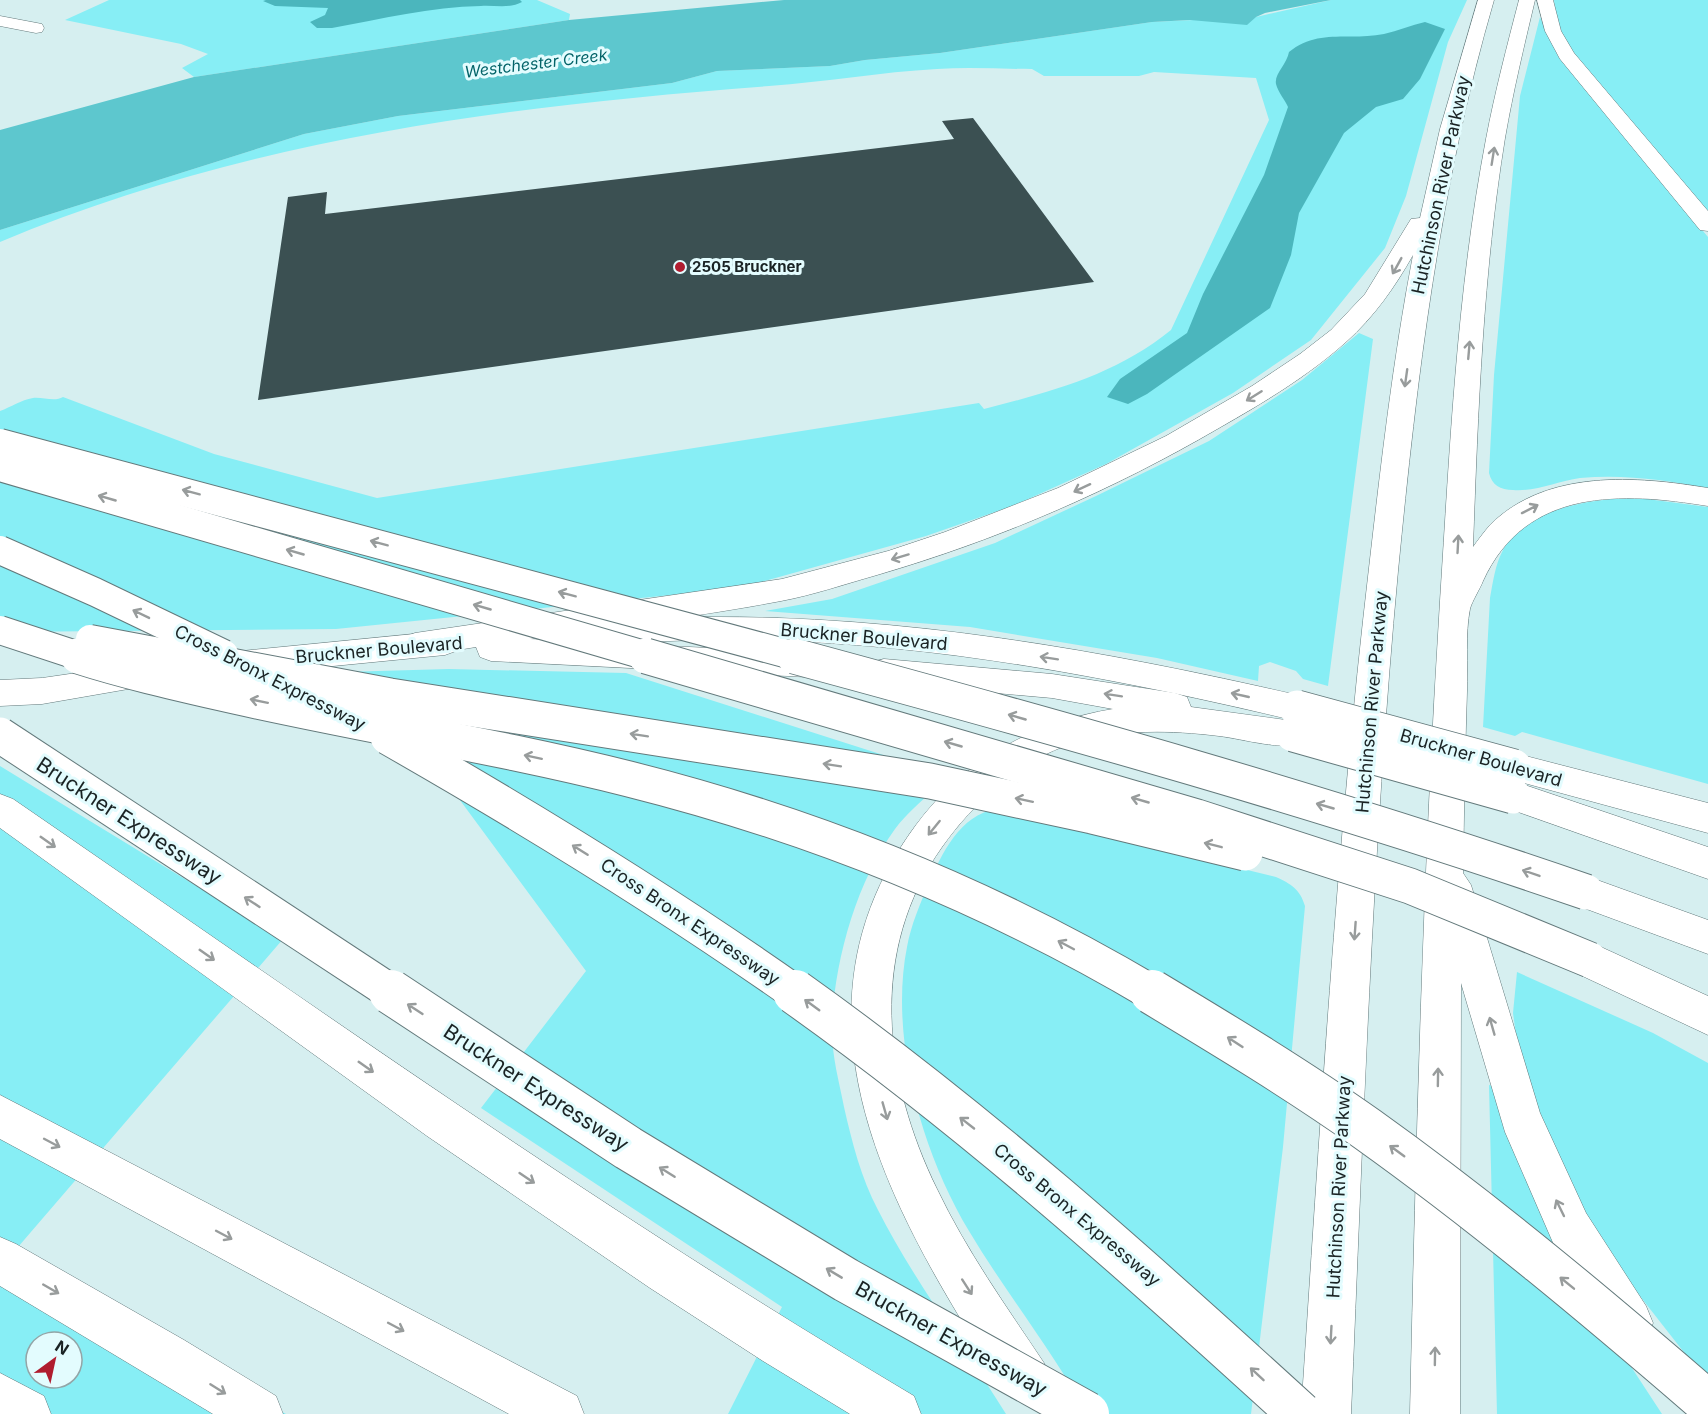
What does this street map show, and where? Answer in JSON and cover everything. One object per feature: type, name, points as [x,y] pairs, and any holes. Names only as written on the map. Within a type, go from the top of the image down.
[{"type":"main road","name":"Hutchinson River Parkway","points":[[1326,1414],[1372,684],[1404,393],[1418,282],[1435,196],[1448,137],[1486,0]]},
{"type":"main road","points":[[1435,1414],[1439,1017],[1444,855],[1453,624],[1469,354],[1480,252],[1502,107],[1512,54],[1527,0]]},
{"type":"main road","points":[[1545,0],[1553,31],[1566,55],[1708,225]]},
{"type":"main road","points":[[0,21],[36,28]]},
{"type":"main road","points":[[415,645],[751,596],[818,582],[958,538],[1076,491],[1160,450],[1214,420],[1282,378],[1324,348],[1354,321],[1388,281],[1435,196]]},
{"type":"main road","points":[[0,443],[196,494],[1060,730],[1337,810],[1479,855],[1708,937]]},
{"type":"main road","points":[[0,467],[1197,817],[1410,886],[1590,960],[1708,1016]]},
{"type":"main road","points":[[1453,624],[1464,589],[1484,552],[1508,523],[1527,510],[1565,496],[1608,489],[1666,490],[1708,497]]},
{"type":"main road","name":"Cross Bronx Expressway","points":[[0,550],[203,643],[373,729],[528,818],[698,926],[870,1047],[1011,1158],[1153,1280],[1300,1414]]},
{"type":"main road","points":[[0,617],[111,643],[390,696],[890,774],[1011,798],[1206,843],[1386,892],[1516,933],[1590,960]]},
{"type":"main road","points":[[0,630],[83,657],[189,686],[590,770],[715,802],[812,834],[940,885],[1038,930],[1115,971],[1222,1034],[1337,1108],[1486,1218],[1592,1303],[1708,1403]]},
{"type":"main road","points":[[415,645],[772,663],[1006,681],[1295,721],[1514,781],[1708,818]]},
{"type":"main road","name":"Bruckner Boulevard","points":[[0,693],[42,690],[191,669],[415,645]]},
{"type":"main road","points":[[0,699],[42,690]]},
{"type":"main road","points":[[1048,1414],[927,1221],[893,1138],[873,1059],[871,1020],[873,959],[885,915],[901,877],[934,827],[982,780],[1037,742],[1096,724],[1139,720],[1219,723],[1295,721]]},
{"type":"main road","name":"Bruckner Expressway","points":[[0,735],[562,1106],[659,1167],[856,1286],[1087,1414]]},
{"type":"main road","points":[[1514,781],[1708,863]]},
{"type":"main road","name":"Bruckner Boulevard","points":[[1514,781],[1708,830]]},
{"type":"main road","points":[[0,809],[439,1119],[727,1310],[896,1414]]},
{"type":"main road","points":[[1444,855],[1520,1117],[1552,1191],[1575,1237],[1621,1312],[1696,1414]]},
{"type":"main road","points":[[0,1116],[559,1414]]},
{"type":"main road","points":[[0,1260],[167,1357],[258,1414]]},
{"type":"main road","points":[[0,1398],[26,1414]]},
{"type":"shaded area","points":[[109,0],[537,0],[570,14],[569,20],[194,77],[182,68],[208,54],[181,44],[65,20]]},
{"type":"shaded area","points":[[520,0],[522,2],[507,6],[444,9],[332,28],[317,28],[310,22],[325,15],[328,8],[275,6],[263,1]]},
{"type":"shaded area","points":[[1331,0],[1467,0],[1448,42],[1406,196],[1385,248],[1311,340],[1233,393],[1106,464],[1015,505],[926,536],[740,588],[336,629],[0,632],[0,411],[20,402],[33,398],[63,397],[214,454],[377,498],[979,403],[984,409],[1082,380],[1128,359],[1171,330],[1269,120],[1256,78],[1154,72],[1139,76],[1044,76],[1032,69],[916,70],[572,104],[378,133],[282,153],[187,177],[93,207],[0,242],[0,230],[304,134],[398,116],[672,83],[717,71],[830,66],[865,60],[940,53],[1152,22],[1256,17]]},
{"type":"shaded area","points":[[1554,0],[1708,0],[1708,213],[1571,50],[1559,26]]},
{"type":"shaded area","points":[[1540,17],[1558,56],[1708,237],[1708,488],[1660,480],[1613,477],[1580,478],[1530,489],[1513,490],[1497,486],[1490,477],[1494,375],[1520,96]]},
{"type":"shaded area","points":[[1425,22],[1445,29],[1420,79],[1403,99],[1376,107],[1344,133],[1299,213],[1291,255],[1270,308],[1147,394],[1128,404],[1107,397],[1120,379],[1187,333],[1203,294],[1264,175],[1288,107],[1278,90],[1276,80],[1289,52],[1311,40],[1372,36]]},
{"type":"shaded area","points":[[1359,333],[1373,339],[1328,686],[1303,679],[1296,671],[1270,662],[1259,666],[1258,681],[1157,658],[970,627],[765,611],[832,599],[995,543],[1096,496],[1209,441],[1302,380]]},
{"type":"shaded area","points":[[1639,498],[1708,507],[1708,784],[1522,732],[1515,736],[1483,727],[1490,598],[1500,556],[1513,535],[1527,524],[1563,508],[1603,500]]},
{"type":"shaded area","points":[[449,669],[626,673],[924,768],[933,790],[908,813],[881,850],[858,899],[849,925],[833,1005],[833,1050],[850,1133],[872,1198],[923,1288],[1006,1414],[728,1414],[782,1307],[481,1108],[586,971],[378,689],[236,675]]},
{"type":"shaded area","points":[[0,766],[283,939],[12,1254],[286,1414],[0,1414]]},
{"type":"shaded area","points":[[996,809],[1276,877],[1294,888],[1303,900],[1305,906],[1283,1147],[1251,1414],[1087,1414],[1059,1367],[969,1231],[937,1167],[924,1131],[906,1056],[902,1019],[907,947],[919,907],[946,848],[962,827],[972,819]]},
{"type":"shaded area","points":[[1517,972],[1653,1033],[1708,1063],[1708,1383],[1614,1263],[1550,1151],[1516,1035],[1513,1013]]},
{"type":"shaded area","points":[[1489,1085],[1493,1086],[1611,1336],[1662,1414],[1497,1414]]},
{"type":"water","name":"Westchester Creek","points":[[784,0],[1331,0],[1265,13],[1247,25],[1190,20],[1152,22],[940,53],[865,60],[830,66],[717,71],[672,83],[398,116],[304,134],[0,230],[0,130],[194,77],[569,20]]},
{"type":"building","name":"2505 Bruckner","points":[[973,118],[1094,282],[258,400],[288,197],[327,192],[325,214],[954,139],[942,121]]},
{"type":"place","name":"2505 Bruckner","points":[[680,267]]}]
